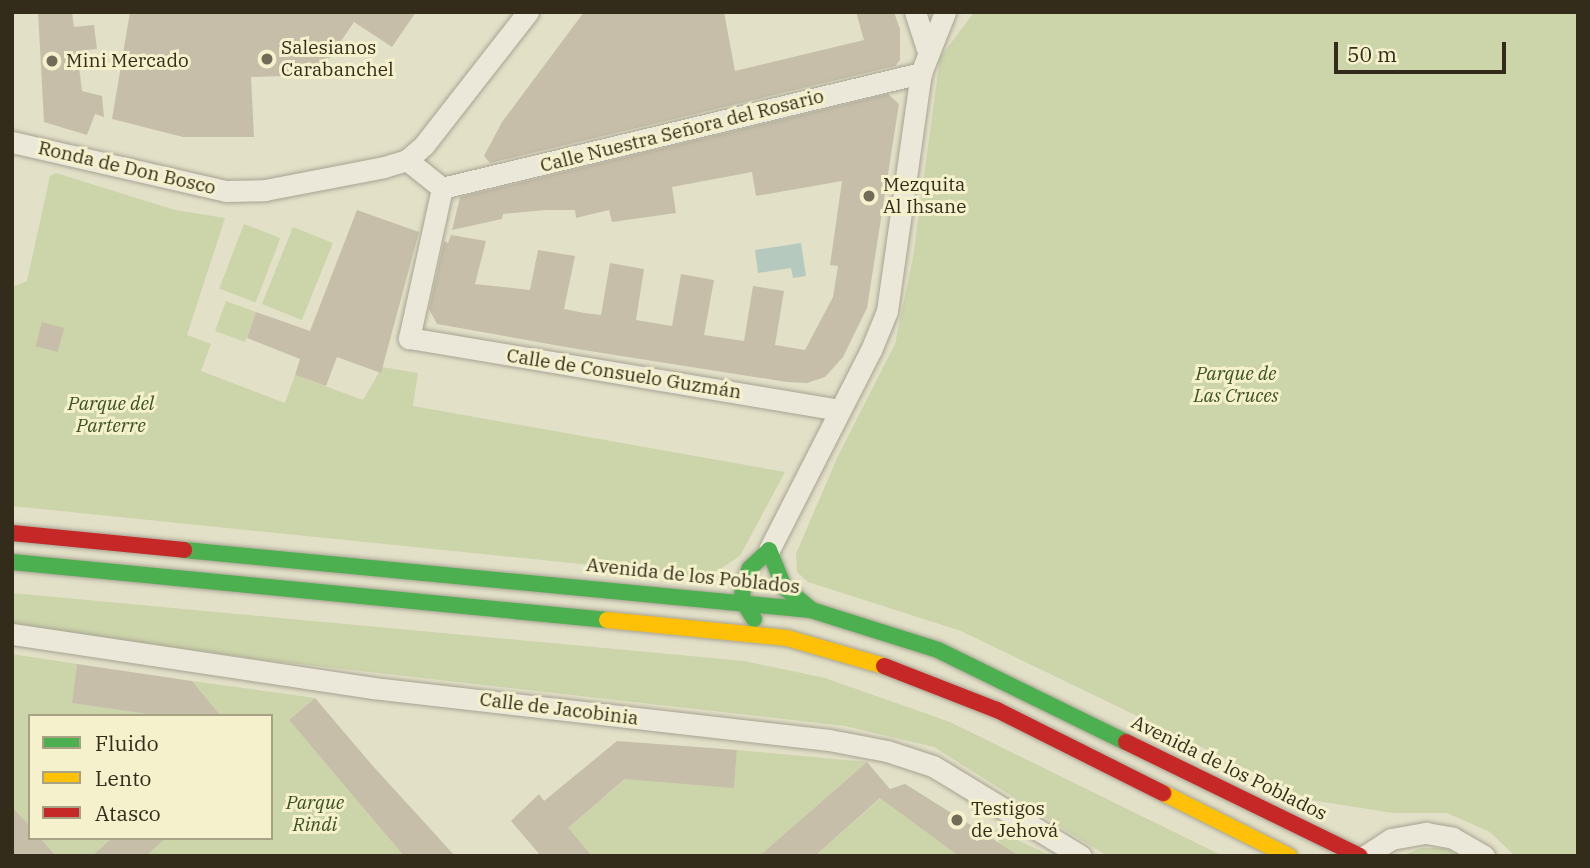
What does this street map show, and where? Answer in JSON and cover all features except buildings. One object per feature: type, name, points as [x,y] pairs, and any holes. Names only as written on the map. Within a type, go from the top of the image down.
[{"type":"main road","name":"Avenida de los Poblados","points":[[12,533],[742,600],[811,610],[938,650],[1362,856]]},
{"type":"main road","points":[[787,638],[754,619],[742,600],[750,568],[769,550],[784,587],[811,610]]},
{"type":"main road","points":[[12,562],[787,638],[916,675],[997,710],[1289,856]]},
{"type":"street","points":[[442,188],[407,160],[439,128],[528,12]]},
{"type":"street","points":[[915,12],[926,50]]},
{"type":"street","points":[[769,550],[887,311],[921,73],[926,50],[945,12]]},
{"type":"street","name":"Calle Nuestra Señora del Rosario","points":[[442,188],[921,73]]},
{"type":"street","name":"Ronda de Don Bosco","points":[[12,142],[226,191],[264,190],[407,160]]},
{"type":"street","name":"Calle de Consuelo Guzmán","points":[[442,188],[409,338],[839,410]]},
{"type":"street","name":"Calle de Jacobinia","points":[[12,634],[373,688],[829,740],[887,751],[933,766],[1081,856]]},
{"type":"street","points":[[1362,856],[1391,839],[1426,833],[1452,838],[1484,856]]},
{"type":"green space","name":"Parque de Las Cruces","points":[[974,12],[1578,12],[1578,856],[1515,856],[1490,832],[1447,813],[1393,813],[1311,800],[961,631],[808,582],[797,572],[796,554],[838,456],[895,344],[913,257],[940,58]]},
{"type":"green space","name":"Parque del Parterre","points":[[56,173],[175,210],[225,218],[187,335],[211,344],[201,371],[285,403],[295,375],[363,400],[382,367],[418,373],[413,406],[785,472],[740,556],[708,577],[12,506],[12,287],[27,281],[50,176]]},
{"type":"green space","points":[[244,224],[280,238],[256,302],[219,288]]},
{"type":"green space","points":[[293,227],[333,243],[302,320],[262,304]]},
{"type":"green space","points":[[226,301],[256,312],[245,342],[215,331]]},
{"type":"green space","points":[[12,593],[744,661],[825,678],[950,722],[1223,856],[1107,856],[934,747],[845,726],[263,660],[12,624]]},
{"type":"green space","points":[[12,654],[77,664],[72,703],[146,714],[28,714],[28,824],[12,807]]},
{"type":"green space","name":"Parque Rindi","points":[[192,681],[315,698],[289,720],[404,856],[146,856],[164,840],[273,840],[273,714],[219,714]]},
{"type":"green space","points":[[737,750],[867,762],[759,856],[592,856],[567,829],[628,777],[734,787]]},
{"type":"green space","points":[[905,784],[1000,843],[988,826],[1051,856],[1012,856],[1002,845],[990,856],[815,856],[891,789]]},
{"type":"green space","points":[[42,840],[110,840],[92,856],[56,856]]},
{"type":"green space","points":[[1421,848],[1444,848],[1462,856],[1401,856]]},
{"type":"shaded area","points":[[801,243],[806,276],[793,278],[791,268],[758,273],[755,250]]},
{"type":"traffic: fast","points":[[184,550],[811,610],[938,650],[1126,742]]},
{"type":"traffic: fast","points":[[754,619],[742,600],[743,585],[750,568],[769,550],[784,587],[811,610]]},
{"type":"traffic: fast","points":[[12,562],[607,620]]},
{"type":"traffic: slow","points":[[607,620],[787,638],[884,666]]},
{"type":"traffic: slow","points":[[1163,793],[1289,856]]},
{"type":"traffic: jam","points":[[12,533],[184,550]]},
{"type":"traffic: jam","points":[[884,666],[997,710],[1163,793]]},
{"type":"traffic: jam","points":[[1126,742],[1360,856]]},
{"type":"place","name":"Salesianos Carabanchel","points":[[267,59]]},
{"type":"place","name":"Mini Mercado","points":[[52,61]]},
{"type":"place","name":"Mezquita Al Ihsane","points":[[869,196]]},
{"type":"place","name":"Testigos de Jehová","points":[[957,820]]}]
